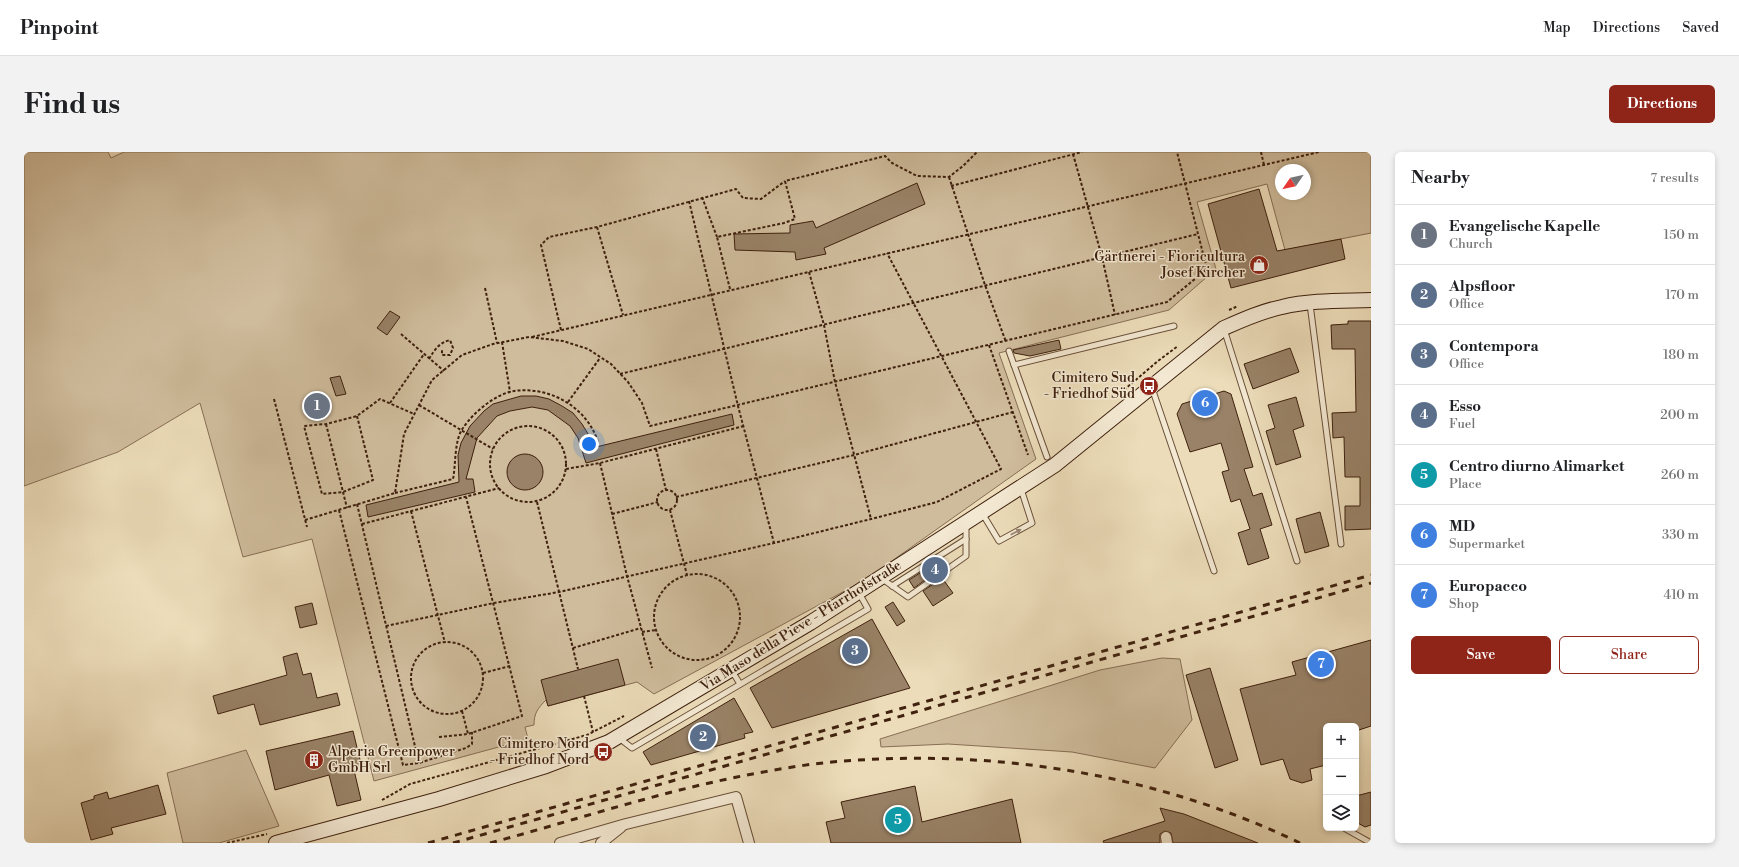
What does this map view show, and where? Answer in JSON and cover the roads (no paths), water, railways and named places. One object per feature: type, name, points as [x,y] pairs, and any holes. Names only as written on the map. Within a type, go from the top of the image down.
[{"type":"street","name":"Via Maso della Pieve - Pfarrhofstraße","points":[[276,843],[439,799],[539,769],[609,742],[810,623],[1055,465],[1224,328],[1281,307],[1310,303],[1371,300]]},
{"type":"street","points":[[560,843],[626,824],[736,797],[749,843]]},
{"type":"street","points":[[601,843],[626,824]]},
{"type":"lane","points":[[1310,303],[1341,544]]},
{"type":"lane","points":[[1014,365],[1174,326]]},
{"type":"lane","points":[[1224,328],[1297,560]]},
{"type":"lane","points":[[1009,351],[1047,457]]},
{"type":"lane","points":[[1152,386],[1214,571]]},
{"type":"lane","points":[[982,512],[999,541],[1032,523],[1021,487]]},
{"type":"lane","points":[[880,578],[908,597],[966,556],[966,522]]},
{"type":"lane","points":[[892,586],[966,539]]},
{"type":"lane","points":[[618,737],[632,748],[868,609],[859,591]]},
{"type":"lane","points":[[731,670],[740,684]]},
{"type":"lane","points":[[1349,831],[1371,843]]},
{"type":"railway","points":[[428,843],[1371,575]]},
{"type":"railway","points":[[453,843],[1371,583]]},
{"type":"railway","points":[[490,843],[674,791],[737,777],[820,763],[892,759],[952,759],[1012,763],[1072,771],[1130,783],[1188,799],[1245,819],[1300,843]]},
{"type":"place","name":"Gärtnerei - Fioricultura Josef Kircher","points":[[1259,265]]},
{"type":"place","name":"Cimitero Sud - Friedhof Süd","points":[[1149,386]]},
{"type":"place","name":"MD","points":[[1205,403]]},
{"type":"place","name":"Evangelische Kapelle","points":[[317,406]]},
{"type":"place","name":"Esso","points":[[935,570]]},
{"type":"place","name":"Contempora","points":[[855,651]]},
{"type":"place","name":"Europacco","points":[[1321,664]]},
{"type":"place","name":"Alpsfloor","points":[[703,737]]},
{"type":"place","name":"Cimitero Nord - Friedhof Nord","points":[[603,752]]},
{"type":"place","name":"Alperia Greenpower GmbH Srl","points":[[314,760]]},
{"type":"place","name":"Centro diurno Alimarket","points":[[898,820]]}]
